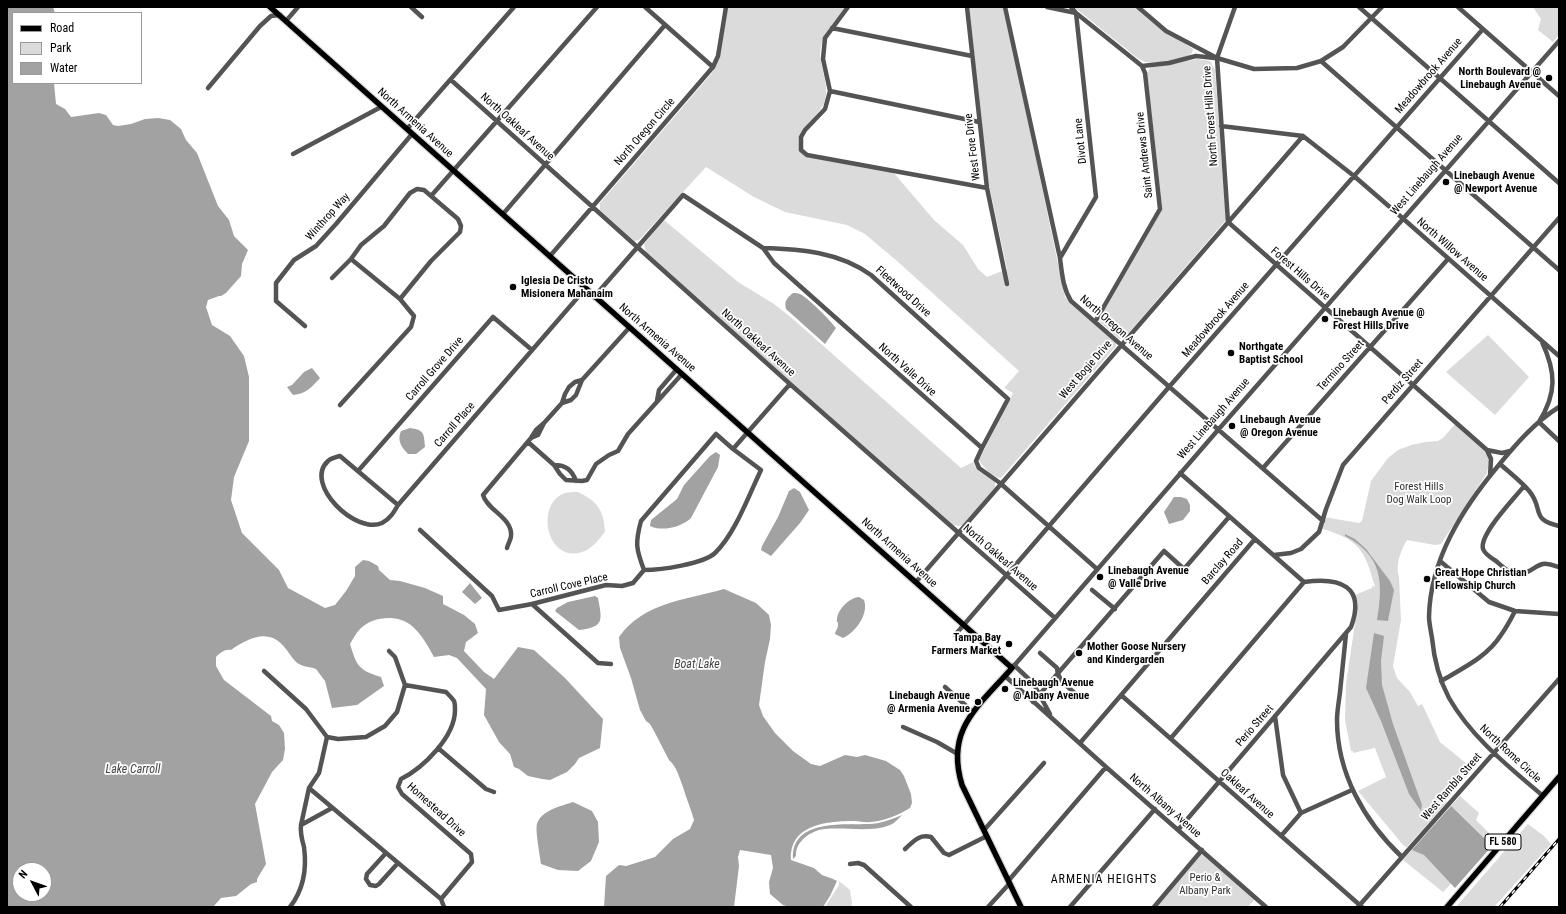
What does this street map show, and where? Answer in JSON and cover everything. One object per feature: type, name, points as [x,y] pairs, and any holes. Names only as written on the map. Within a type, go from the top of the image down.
[{"type":"main road","name":"North Armenia Avenue","points":[[270,7],[550,256],[594,297],[1013,667]]},
{"type":"main road","name":"West Linebaugh Avenue","points":[[984,830],[962,785],[957,769],[956,753],[958,739],[973,712],[1013,667]]},
{"type":"main road","name":"FL 580","points":[[1447,907],[1559,777]]},
{"type":"main road","points":[[984,830],[1022,907]]},
{"type":"street","points":[[286,21],[298,7]]},
{"type":"street","points":[[411,7],[422,17]]},
{"type":"street","name":"Winthrop Way","points":[[305,326],[276,301],[276,283],[294,260],[316,246],[331,230],[451,80],[514,7]]},
{"type":"street","points":[[431,196],[597,7]]},
{"type":"street","points":[[645,7],[713,67]]},
{"type":"street","name":"North Oregon Circle","points":[[550,256],[713,67],[718,56],[726,7]]},
{"type":"street","points":[[848,7],[825,38],[823,59],[830,92],[825,109],[805,130],[801,137],[801,150],[807,154],[987,188]]},
{"type":"street","name":"West Fore Drive","points":[[967,7],[987,188],[1008,284]]},
{"type":"street","name":"North Oregon Avenue","points":[[1005,7],[1060,258],[1063,284],[1071,302],[1323,521]]},
{"type":"street","points":[[1047,7],[1076,13]]},
{"type":"street","points":[[1071,7],[1076,13],[1142,66]]},
{"type":"street","points":[[1138,7],[1166,31],[1216,58],[1254,69],[1298,68],[1321,61],[1343,47],[1372,19],[1382,7]]},
{"type":"street","points":[[1216,58],[1235,7]]},
{"type":"street","points":[[1359,7],[1559,184]]},
{"type":"street","points":[[1458,7],[1559,96]]},
{"type":"street","name":"Divot Lane","points":[[1060,258],[1096,198],[1076,13]]},
{"type":"street","points":[[208,88],[260,26],[271,16],[280,15]]},
{"type":"street","points":[[503,214],[665,25]]},
{"type":"street","points":[[832,28],[972,56]]},
{"type":"street","name":"Meadowbrook Avenue","points":[[955,635],[1276,264],[1483,29]]},
{"type":"street","name":"West Linebaugh Avenue","points":[[1013,667],[1180,473],[1559,41]]},
{"type":"street","name":"North Forest Hills Drive","points":[[1142,66],[1169,63],[1196,56],[1216,58],[1228,222]]},
{"type":"street","points":[[1321,61],[1559,270]]},
{"type":"street","name":"Saint Andrews Drive","points":[[1095,322],[1160,209],[1145,73],[1142,66]]},
{"type":"street","name":"North Oakleaf Avenue","points":[[451,80],[546,164],[637,248],[1055,618]]},
{"type":"street","points":[[830,92],[979,122]]},
{"type":"street","points":[[293,154],[381,107]]},
{"type":"street","points":[[1221,126],[1303,136]]},
{"type":"street","name":"North Willow Avenue","points":[[1303,136],[1354,176],[1403,218],[1559,356]]},
{"type":"street","name":"West Bogie Drive","points":[[916,582],[1000,483],[1303,136]]},
{"type":"street","points":[[332,278],[351,259],[361,245],[384,226],[410,193],[417,189],[424,190],[458,219],[461,226],[460,232],[431,261],[400,299]]},
{"type":"street","name":"North Valle Drive","points":[[637,248],[683,195],[763,248],[774,263],[982,448]]},
{"type":"street","name":"Perdiz Street","points":[[1274,555],[1291,553],[1301,549],[1319,532],[1343,465],[1559,218]]},
{"type":"street","name":"Forest Hills Drive","points":[[1228,222],[1487,450]]},
{"type":"street","points":[[594,297],[637,248]]},
{"type":"street","name":"Fleetwood Drive","points":[[763,248],[786,248],[813,252],[834,256],[858,266],[871,275],[1008,399],[982,448]]},
{"type":"street","points":[[340,405],[411,328],[414,316],[400,299],[351,259]]},
{"type":"street","name":"Termino Street","points":[[1263,468],[1448,259]]},
{"type":"street","name":"Carroll Place","points":[[358,471],[340,456],[328,460],[322,471],[323,486],[333,503],[345,514],[369,525],[381,524],[392,515],[398,505],[585,289]]},
{"type":"street","name":"Carroll Grove Drive","points":[[358,471],[493,317],[532,350]]},
{"type":"street","points":[[562,403],[571,400],[576,395],[582,380],[629,328]]},
{"type":"street","points":[[1539,422],[1547,409],[1552,389],[1550,360],[1542,341]]},
{"type":"street","points":[[656,403],[659,390],[677,369]]},
{"type":"street","points":[[529,440],[554,465],[566,480],[587,480],[596,464],[609,455],[618,452],[628,434],[682,374]]},
{"type":"street","points":[[507,548],[511,535],[508,524],[485,501],[483,495],[529,440],[538,435],[544,424],[562,403],[569,387],[575,382],[582,380]]},
{"type":"street","points":[[733,449],[790,384]]},
{"type":"street","points":[[1559,407],[1539,422],[1510,451],[1500,464],[1524,486],[1534,499],[1540,517],[1547,523],[1559,526]]},
{"type":"street","points":[[1539,422],[1559,441]]},
{"type":"street","points":[[716,434],[761,470],[729,536],[714,554],[705,559],[661,570],[644,570],[637,548],[637,537],[641,521],[716,434]]},
{"type":"street","points":[[982,448],[976,461],[979,468],[1000,483],[1097,569]]},
{"type":"street","points":[[1487,450],[1502,452],[1510,451]]},
{"type":"street","points":[[1487,450],[1491,459],[1490,476]]},
{"type":"street","name":"North Rome Circle","points":[[1500,464],[1466,508],[1455,526],[1440,561],[1432,587],[1429,617],[1434,660],[1441,681],[1449,697],[1463,719],[1478,738],[1542,796]]},
{"type":"street","points":[[554,465],[560,465],[573,472],[576,481]]},
{"type":"street","points":[[358,471],[398,505]]},
{"type":"street","points":[[1180,473],[1304,582]]},
{"type":"street","points":[[1524,486],[1495,521],[1482,543],[1482,548],[1502,566],[1515,574],[1529,572],[1541,564],[1559,567]]},
{"type":"street","points":[[1033,702],[1164,551],[1184,569],[1230,517]]},
{"type":"street","name":"Carroll Cove Place","points":[[420,530],[492,596],[499,610],[532,604],[606,585],[622,586],[633,583],[644,570]]},
{"type":"street","name":"Barclay Road","points":[[1080,743],[1255,539]]},
{"type":"street","points":[[1440,561],[1490,602],[1515,611],[1559,614]]},
{"type":"street","points":[[1171,738],[1304,582],[1320,580],[1334,581],[1350,590],[1354,598],[1356,610],[1352,627],[1346,634],[1337,720],[1341,751],[1352,790],[1369,820],[1402,857]]},
{"type":"street","points":[[1092,590],[1114,609]]},
{"type":"street","points":[[532,604],[598,662],[611,664]]},
{"type":"street","points":[[1441,681],[1475,661],[1488,650],[1501,636],[1515,611]]},
{"type":"street","name":"Perio Street","points":[[1178,830],[1346,634]]},
{"type":"street","points":[[264,671],[306,709],[327,737],[338,739],[366,737],[385,726],[397,712],[405,685],[395,657],[389,651]]},
{"type":"street","points":[[1040,653],[1057,668],[1057,675],[1060,680],[1076,694]]},
{"type":"street","name":"North Albany Avenue","points":[[1013,667],[1033,683],[1053,719]]},
{"type":"street","name":"North Albany Avenue","points":[[1005,676],[1106,767],[1266,907]]},
{"type":"street","name":"West Rambla Street","points":[[1360,906],[1559,678]]},
{"type":"street","name":"Homestead Drive","points":[[405,685],[446,692],[454,702],[455,718],[448,734],[438,748],[413,773],[401,779],[398,787],[402,794],[471,854],[472,862],[441,899]]},
{"type":"street","points":[[946,687],[973,712]]},
{"type":"street","name":"Oakleaf Avenue","points":[[1121,695],[1360,906]]},
{"type":"street","points":[[1275,716],[1284,775],[1301,813]]},
{"type":"street","points":[[903,727],[937,742],[956,753]]},
{"type":"street","points":[[290,907],[297,898],[304,880],[306,859],[301,825],[309,788],[319,773],[327,737]]},
{"type":"street","points":[[438,748],[486,789],[494,792]]},
{"type":"street","points":[[984,830],[1044,762]]},
{"type":"street","points":[[988,907],[1106,767]]},
{"type":"street","points":[[309,788],[441,899],[444,907]]},
{"type":"street","points":[[1281,836],[1301,813],[1352,790]]},
{"type":"street","points":[[301,825],[332,808]]},
{"type":"street","points":[[1070,907],[1155,809]]},
{"type":"street","points":[[905,848],[916,839],[924,835],[931,836],[944,853],[949,855],[987,836]]},
{"type":"street","points":[[1154,907],[1202,850]]},
{"type":"street","points":[[386,853],[367,874],[366,879],[370,885],[376,886],[380,884],[398,863]]},
{"type":"street","points":[[850,864],[858,863],[864,865],[911,907]]},
{"type":"green space","points":[[728,7],[846,7],[828,30],[821,46],[820,53],[826,86],[825,100],[817,114],[801,133],[799,139],[800,146],[804,154],[893,172],[934,220],[963,245],[978,269],[987,277],[1007,269],[987,175],[969,7],[1004,7],[1065,297],[1072,305],[1116,342],[1116,346],[1001,478],[998,478],[992,474],[979,460],[1013,393],[1004,388],[1019,371],[865,234],[847,225],[785,212],[754,197],[706,167],[639,240],[634,241],[600,210],[600,203],[712,73],[719,59]]},
{"type":"green space","points":[[1074,7],[1136,7],[1161,28],[1193,49],[1192,53],[1183,58],[1169,61],[1155,63],[1144,62]]},
{"type":"green space","points":[[1533,7],[1559,7],[1559,35],[1553,42],[1538,30],[1541,19]]},
{"type":"green space","points":[[1198,59],[1210,61],[1215,70],[1226,220],[1125,337],[1120,339],[1100,322],[1099,318],[1162,208],[1147,73],[1151,67]]},
{"type":"green space","points":[[664,220],[738,282],[774,304],[793,319],[961,468],[973,462],[975,466],[995,481],[995,487],[963,525],[952,525],[646,253],[644,244]]},
{"type":"green space","points":[[1488,335],[1529,377],[1495,415],[1446,372]]},
{"type":"green space","name":"Forest Hills Dog Walk Loop","points":[[1456,423],[1487,450],[1489,462],[1487,473],[1441,544],[1435,545],[1407,540],[1403,548],[1399,557],[1398,567],[1401,620],[1393,666],[1397,678],[1410,692],[1418,706],[1422,704],[1440,742],[1473,769],[1445,801],[1447,802],[1407,847],[1404,846],[1358,791],[1386,777],[1375,748],[1353,753],[1353,751],[1351,751],[1345,720],[1346,684],[1358,603],[1355,595],[1372,588],[1372,584],[1373,587],[1375,586],[1364,557],[1355,544],[1350,540],[1320,528],[1324,517],[1359,523],[1362,521],[1371,481],[1388,458],[1398,450],[1411,445],[1438,441],[1443,438]]},
{"type":"green space","points":[[578,492],[585,495],[598,507],[603,518],[605,532],[590,548],[574,553],[563,551],[554,543],[549,533],[548,521],[549,509],[555,499],[565,493]]},
{"type":"green space","points":[[1460,796],[1479,813],[1476,820],[1495,839],[1443,892],[1403,860]]},
{"type":"green space","points":[[1528,824],[1544,836],[1551,844],[1494,907],[1456,907]]},
{"type":"green space","name":"Perio & Albany Park","points":[[1202,850],[1256,898],[1248,907],[1154,907]]},
{"type":"green space","points":[[839,881],[850,890],[852,903],[851,907],[825,907],[839,885]]},
{"type":"water","name":"Lake Carroll","points":[[7,7],[53,7],[55,12],[12,12],[12,84],[54,84],[56,104],[65,109],[71,117],[99,113],[106,115],[113,125],[118,126],[131,124],[145,119],[158,118],[170,120],[181,129],[186,140],[197,153],[218,206],[229,220],[234,236],[248,250],[242,264],[241,276],[226,293],[208,300],[206,307],[212,325],[230,336],[244,356],[249,377],[249,441],[234,477],[231,500],[242,533],[279,570],[288,588],[325,608],[335,605],[355,576],[355,567],[363,560],[369,561],[378,566],[379,570],[390,580],[400,581],[425,588],[443,596],[443,604],[464,615],[475,624],[478,633],[466,642],[464,651],[484,672],[494,679],[518,647],[534,650],[565,678],[603,719],[600,748],[579,758],[567,772],[550,780],[542,779],[528,776],[514,767],[510,754],[499,742],[484,715],[486,689],[457,658],[449,655],[434,657],[419,633],[406,622],[393,618],[372,621],[359,631],[350,644],[357,663],[363,670],[381,677],[384,686],[357,705],[332,708],[325,681],[316,669],[299,664],[279,642],[273,638],[266,636],[259,637],[245,642],[231,650],[225,651],[216,657],[216,666],[224,680],[271,716],[272,721],[279,725],[284,733],[285,749],[283,760],[272,772],[255,804],[266,864],[257,879],[257,882],[251,884],[236,896],[221,898],[213,907],[7,907]]},
{"type":"water","points":[[793,293],[800,294],[808,300],[836,328],[825,344],[786,309],[786,300]]},
{"type":"water","points":[[312,368],[320,378],[305,392],[293,395],[287,387],[292,385],[304,372]]},
{"type":"water","points":[[410,428],[421,431],[424,435],[425,447],[416,454],[408,454],[403,449],[399,437],[401,431]]},
{"type":"water","points":[[716,452],[720,455],[718,467],[691,518],[672,528],[660,529],[650,526],[651,520],[677,499],[684,485],[710,456]]},
{"type":"water","points":[[794,488],[800,492],[809,510],[800,523],[771,556],[761,550],[762,546],[778,517],[789,491]]},
{"type":"water","points":[[1174,497],[1187,499],[1190,505],[1190,511],[1183,520],[1169,524],[1164,512]]},
{"type":"water","points":[[1345,534],[1355,539],[1366,549],[1390,581],[1394,590],[1388,621],[1377,620],[1380,594],[1378,571],[1367,552],[1345,536]]},
{"type":"water","points":[[470,583],[482,598],[475,604],[462,592]]},
{"type":"water","name":"Boat Lake","points":[[724,589],[756,603],[769,615],[771,625],[770,639],[759,705],[763,716],[775,733],[793,751],[811,764],[820,766],[845,755],[857,757],[865,755],[886,761],[900,770],[904,776],[911,794],[912,803],[910,808],[886,819],[868,822],[844,821],[822,824],[803,832],[796,839],[792,848],[791,860],[814,868],[822,875],[837,881],[823,907],[789,907],[783,905],[770,894],[769,882],[773,868],[771,855],[740,850],[738,857],[739,866],[734,907],[604,907],[606,876],[619,865],[626,866],[655,857],[673,839],[690,829],[694,820],[676,769],[669,760],[650,724],[646,721],[640,710],[631,678],[620,648],[619,637],[629,625],[653,609]]},
{"type":"water","points":[[595,596],[598,598],[601,617],[600,621],[594,627],[579,630],[555,611],[557,608],[568,602]]},
{"type":"water","points":[[859,597],[864,600],[865,611],[857,627],[843,638],[835,634],[838,626],[837,621],[839,611],[851,599]]},
{"type":"water","points":[[1374,633],[1384,636],[1381,661],[1382,685],[1393,724],[1422,805],[1421,811],[1409,794],[1381,721],[1366,688]]},
{"type":"water","points":[[573,802],[592,811],[598,822],[599,842],[591,861],[578,871],[558,870],[541,864],[537,832],[537,824],[539,819],[552,809]]},
{"type":"water","points":[[1451,806],[1492,846],[1455,888],[1424,855],[1412,850]]},
{"type":"water","points":[[902,815],[890,825],[874,829],[825,829],[810,834],[801,841],[796,851],[796,856],[793,859],[795,846],[800,837],[809,831],[820,827],[833,825],[877,823]]},
{"type":"railway","points":[[1500,907],[1559,839]]},
{"type":"place","name":"North Boulevard @ Linebaugh Avenue","points":[[1549,78]]},
{"type":"place","name":"Linebaugh Avenue @ Newport Avenue","points":[[1446,182]]},
{"type":"place","name":"Iglesia De Cristo Misionera Mahanaim","points":[[513,287]]},
{"type":"place","name":"Linebaugh Avenue @ Forest Hills Drive","points":[[1325,319]]},
{"type":"place","name":"Northgate Baptist School","points":[[1231,353]]},
{"type":"place","name":"Linebaugh Avenue @ Oregon Avenue","points":[[1232,426]]},
{"type":"place","name":"Linebaugh Avenue @ Valle Drive","points":[[1100,577]]},
{"type":"place","name":"Great Hope Christian Fellowship Church","points":[[1427,579]]},
{"type":"place","name":"Tampa Bay Farmers Market","points":[[1009,644]]},
{"type":"place","name":"Mother Goose Nursery and Kindergarden","points":[[1079,653]]},
{"type":"place","name":"Linebaugh Avenue @ Albany Avenue","points":[[1005,689]]},
{"type":"place","name":"Linebaugh Avenue @ Armenia Avenue","points":[[978,702]]},
{"type":"district","name":"ARMENIA HEIGHTS","points":[[1104,880]]}]
